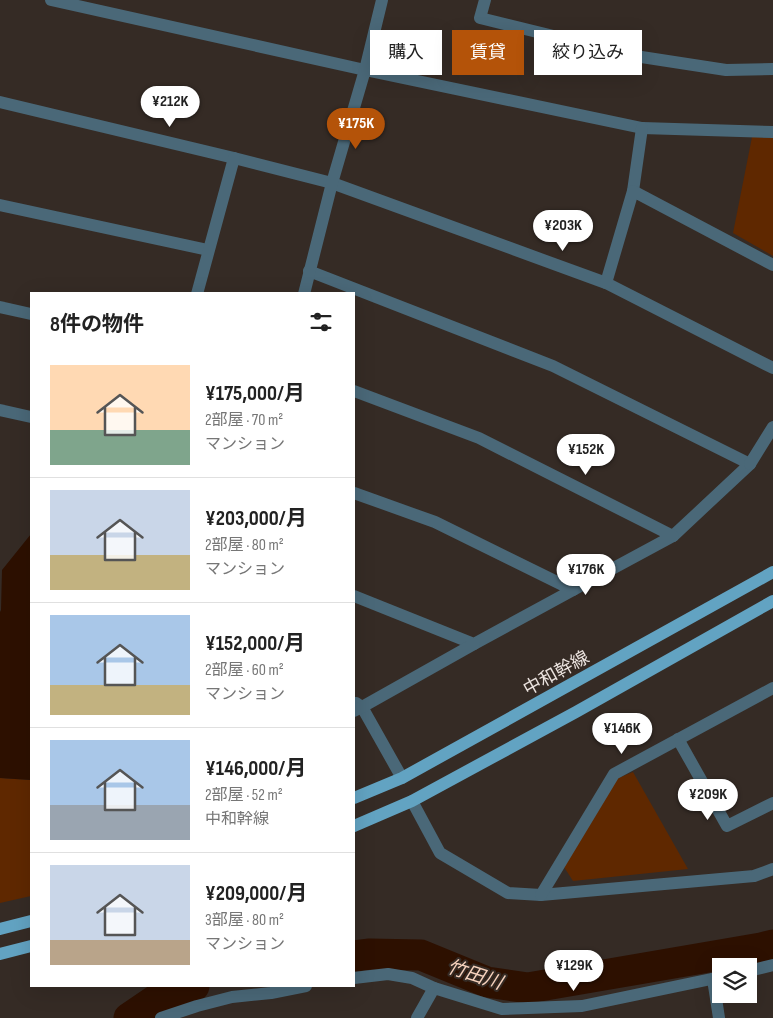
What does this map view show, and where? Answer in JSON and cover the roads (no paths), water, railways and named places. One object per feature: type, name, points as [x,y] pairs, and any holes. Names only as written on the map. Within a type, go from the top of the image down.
[{"type":"main road","name":"中和幹線","points":[[355,798],[402,778],[773,572]]},
{"type":"main road","points":[[355,826],[412,801],[585,707],[773,601]]},
{"type":"main road","points":[[0,929],[30,921]]},
{"type":"main road","points":[[0,954],[30,946]]},
{"type":"street","points":[[51,0],[365,70],[642,128],[773,132]]},
{"type":"street","points":[[304,292],[332,183],[365,70],[382,0]]},
{"type":"street","points":[[484,0],[480,18],[635,56],[726,70],[773,69]]},
{"type":"street","points":[[0,102],[332,183],[606,283],[773,368]]},
{"type":"street","points":[[606,283],[633,191],[642,128]]},
{"type":"street","points":[[198,292],[234,158]]},
{"type":"street","points":[[633,191],[773,265]]},
{"type":"street","points":[[0,204],[208,250]]},
{"type":"street","points":[[309,271],[553,366],[750,464]]},
{"type":"street","points":[[0,307],[30,314]]},
{"type":"street","points":[[355,390],[479,438],[673,536]]},
{"type":"street","points":[[0,410],[30,417]]},
{"type":"street","points":[[402,778],[356,707],[673,536],[750,464],[773,427]]},
{"type":"street","points":[[355,492],[436,522],[573,590]]},
{"type":"street","points":[[355,596],[474,644]]},
{"type":"street","points":[[541,895],[614,774],[773,688]]},
{"type":"street","points":[[678,739],[727,826],[773,803]]},
{"type":"street","points":[[412,801],[440,853],[508,893],[541,895],[754,876],[773,869]]},
{"type":"street","points":[[757,969],[773,965]]},
{"type":"street","points":[[355,978],[388,974],[412,978],[434,988],[502,1009],[582,1006],[712,979]]},
{"type":"street","points":[[161,1018],[232,997],[270,989],[294,987]]},
{"type":"street","points":[[417,1018],[434,988]]},
{"type":"street","points":[[718,1003],[719,1018]]},
{"type":"waterway","name":"竹田川","points":[[355,956],[370,954],[421,955],[487,982],[528,988],[773,945]]},
{"type":"waterway","name":"竹田川","points":[[129,1018],[154,1001],[191,987]]}]
